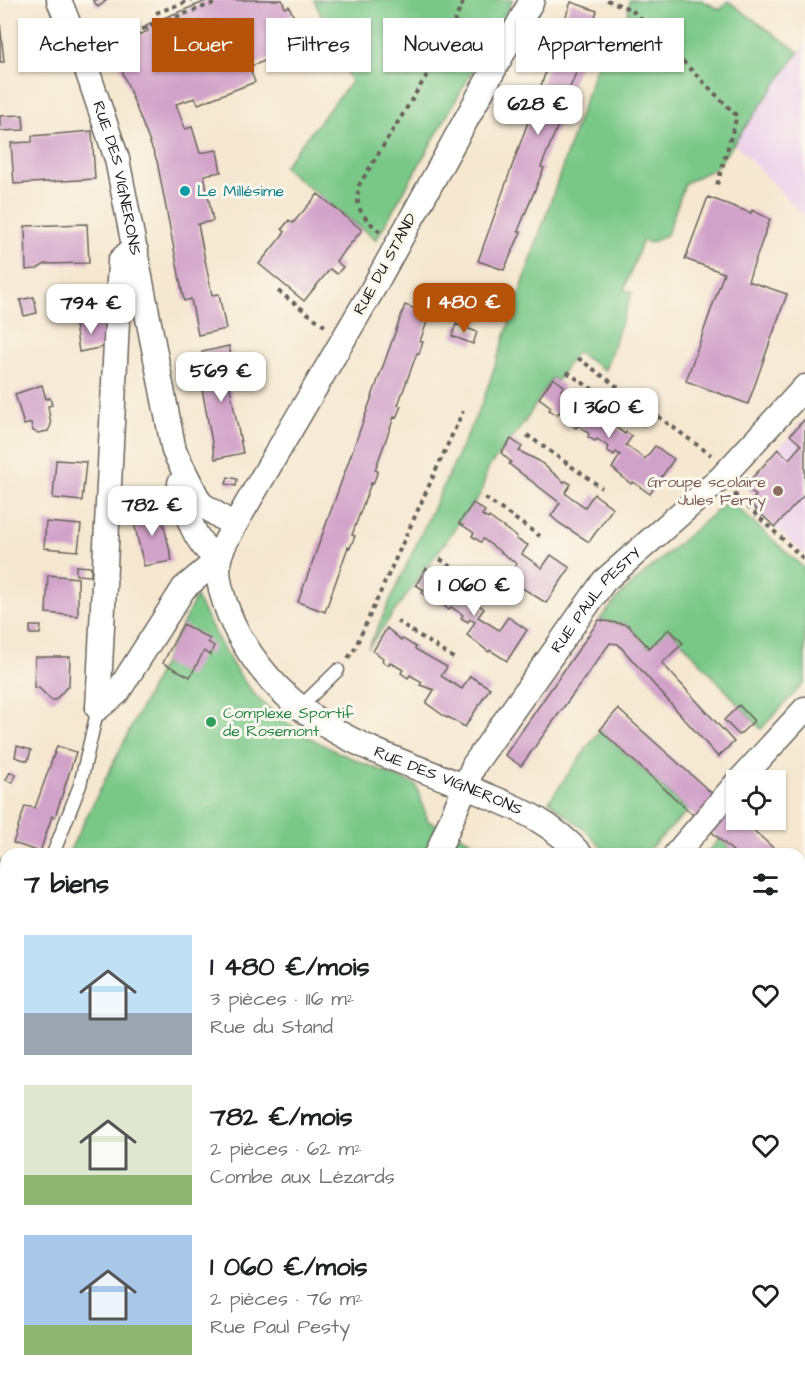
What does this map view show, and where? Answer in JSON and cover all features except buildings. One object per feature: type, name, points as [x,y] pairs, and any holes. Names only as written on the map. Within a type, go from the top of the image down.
[{"type":"street","name":"RUE DES VIGNERONS","points":[[60,0],[111,138],[136,251],[174,451],[200,503],[234,526]]},
{"type":"street","name":"RUE DU STAND","points":[[234,526],[370,294],[532,0]]},
{"type":"street","points":[[98,708],[120,261],[127,254],[136,251]]},
{"type":"street","name":"RUE PAUL PESTY","points":[[439,848],[464,785],[487,745],[604,581],[721,477],[805,387]]},
{"type":"street","points":[[174,451],[187,517],[199,541],[218,560]]},
{"type":"street","points":[[98,708],[117,693],[184,588],[218,560],[234,526]]},
{"type":"street","name":"RUE DES VIGNERONS","points":[[218,560],[222,591],[235,628],[257,666],[299,708],[356,744],[464,785],[533,815],[574,848]]},
{"type":"street","points":[[749,770],[805,709]]},
{"type":"street","points":[[681,848],[726,796]]},
{"type":"lane","points":[[299,708],[338,670]]},
{"type":"lane","points":[[55,848],[80,784],[98,708]]},
{"type":"path","points":[[156,13],[191,0]]},
{"type":"path","points":[[383,235],[360,211],[356,202],[359,186],[440,54],[464,0]]},
{"type":"path","points":[[607,0],[632,10],[737,116],[717,185]]},
{"type":"path","points":[[140,30],[214,3]]},
{"type":"path","points":[[278,291],[329,328]]},
{"type":"path","points":[[578,358],[712,456]]},
{"type":"path","points":[[567,372],[645,425]]},
{"type":"path","points":[[338,670],[354,650],[463,411]]},
{"type":"path","points":[[527,435],[602,488]]},
{"type":"path","points":[[732,492],[805,560]]},
{"type":"path","points":[[485,498],[540,536]]},
{"type":"path","points":[[440,559],[496,597]]},
{"type":"path","points":[[397,621],[456,659]]},
{"type":"shaded area","points":[[805,44],[805,217],[734,143]]},
{"type":"shaded area","name":"Groupe scolaire Jules Ferry","points":[[805,419],[805,555],[749,503],[756,496],[745,486]]},
{"type":"green space","points":[[314,0],[513,0],[503,18],[383,18],[383,72],[472,72],[376,240],[283,167],[351,82],[346,72],[371,72],[371,18],[322,18]]},
{"type":"green space","points":[[629,0],[702,0],[720,10],[728,1],[799,52],[716,168],[685,183],[667,235],[650,243],[643,240],[624,290],[632,292],[605,370],[576,352],[557,381],[552,378],[524,423],[488,468],[481,493],[368,648],[483,401],[594,72],[684,72],[684,18],[627,18]]},
{"type":"green space","points":[[729,500],[805,569],[805,682],[761,729],[670,629],[649,648],[628,625],[599,620],[624,591]]},
{"type":"green space","name":"Complexe Sportif de Rosemont","points":[[196,597],[233,666],[262,702],[279,717],[315,741],[416,785],[428,821],[472,841],[468,848],[71,848]]},
{"type":"green space","points":[[600,730],[688,811],[650,848],[602,848],[587,832],[549,801]]},
{"type":"green space","points":[[719,839],[730,848],[711,848]]},
{"type":"place","name":"Le Millésime","points":[[185,191]]},
{"type":"place","name":"Groupe scolaire Jules Ferry","points":[[778,491]]},
{"type":"place","name":"Complexe Sportif de Rosemont","points":[[211,722]]}]
